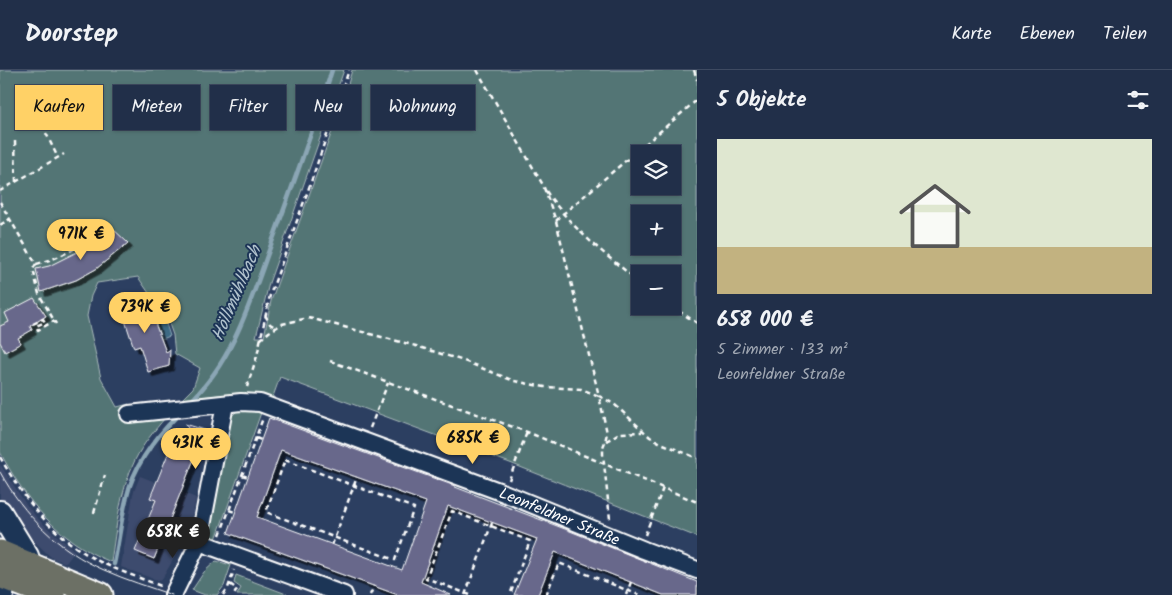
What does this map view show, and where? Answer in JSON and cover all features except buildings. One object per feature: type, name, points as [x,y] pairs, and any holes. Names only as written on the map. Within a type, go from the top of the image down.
[{"type":"main road","points":[[1,567],[52,595]]},
{"type":"main road","points":[[27,582],[100,595]]},
{"type":"street","name":"Leonfeldner Straße","points":[[129,414],[251,401],[268,405],[504,493],[697,570]]},
{"type":"street","points":[[167,590],[199,542],[224,404]]},
{"type":"street","points":[[0,512],[21,544],[27,582]]},
{"type":"street","points":[[199,542],[344,595]]},
{"type":"path","points":[[241,402],[254,369],[265,314],[349,70]]},
{"type":"path","points":[[477,70],[543,185],[562,214],[590,243],[631,275]]},
{"type":"path","points":[[694,70],[697,80]]},
{"type":"path","points":[[556,221],[697,100]]},
{"type":"path","points":[[44,130],[58,158]]},
{"type":"path","points":[[14,141],[16,182]]},
{"type":"path","points":[[0,191],[64,154]]},
{"type":"path","points":[[543,185],[556,221],[607,433],[603,447],[612,537]]},
{"type":"path","points":[[0,202],[36,264]]},
{"type":"path","points":[[0,225],[10,219]]},
{"type":"path","points":[[33,324],[43,319],[45,322],[36,326],[36,331],[55,323],[39,294],[33,269],[36,264],[64,256],[90,240],[106,225]]},
{"type":"path","points":[[681,313],[697,323]]},
{"type":"path","points":[[265,314],[270,324],[277,327]]},
{"type":"path","points":[[260,340],[277,327],[308,318],[350,327],[426,349],[464,361],[514,381],[545,387],[580,389],[614,404],[644,432],[661,443],[697,458]]},
{"type":"path","points":[[330,361],[527,432],[697,502]]},
{"type":"path","points":[[365,442],[388,383]]},
{"type":"path","points":[[218,541],[268,405]]},
{"type":"path","points":[[504,493],[527,432]]},
{"type":"path","points":[[605,442],[619,433],[644,432]]},
{"type":"path","points":[[256,438],[261,440]]},
{"type":"path","points":[[0,457],[21,493],[44,521],[58,534],[94,559],[167,590]]},
{"type":"path","points":[[285,460],[414,508],[395,560],[335,538],[266,512],[285,460]]},
{"type":"path","points":[[94,513],[106,475]]},
{"type":"path","points":[[242,475],[248,477]]},
{"type":"path","points":[[332,545],[357,477]]},
{"type":"path","points":[[640,548],[663,488]]},
{"type":"path","points":[[229,510],[235,512]]},
{"type":"path","points":[[470,595],[426,578],[452,511],[492,524],[530,541],[510,595]]},
{"type":"path","points":[[465,594],[492,524]]},
{"type":"path","points":[[546,595],[559,563],[639,595]]},
{"type":"path","points":[[626,595],[631,582]]},
{"type":"path","points":[[223,595],[229,586],[238,589],[234,595]]},
{"type":"path","points":[[370,595],[374,586]]},
{"type":"shaded area","points":[[164,318],[170,336],[162,339],[155,322]]},
{"type":"shaded area","points":[[0,464],[37,518],[75,551],[66,563],[52,558],[31,538],[26,541],[0,499]]},
{"type":"shaded area","points":[[140,476],[196,498],[185,539],[162,579],[157,580],[121,567],[133,494]]},
{"type":"green space","points":[[0,70],[344,70],[339,85],[296,85],[296,130],[323,130],[269,283],[256,337],[264,337],[271,301],[332,130],[361,130],[361,85],[348,85],[352,70],[697,70],[697,537],[510,463],[280,377],[271,402],[251,395],[237,393],[182,399],[193,388],[200,368],[175,354],[173,335],[168,321],[138,277],[97,283],[91,296],[87,316],[101,378],[117,407],[129,404],[133,422],[165,418],[142,449],[130,472],[119,510],[111,562],[75,543],[59,531],[45,518],[10,470],[0,452]]},
{"type":"green space","points":[[263,407],[215,542],[209,534],[209,529],[229,424],[232,416],[238,410]]},
{"type":"green space","points":[[216,561],[231,565],[224,586],[217,595],[205,595],[192,590],[204,572]]},
{"type":"green space","points":[[236,575],[289,595],[237,595],[241,588],[234,583]]},
{"type":"waterway","name":"Höllmühlbach","points":[[190,402],[206,385],[219,366],[249,306],[332,70]]},
{"type":"waterway","name":"Höllmühlbach","points":[[114,564],[125,504],[135,473],[154,442],[178,415]]},
{"type":"tram line","points":[[0,472],[9,488],[31,517],[57,542],[87,562],[112,574],[172,595]]}]
